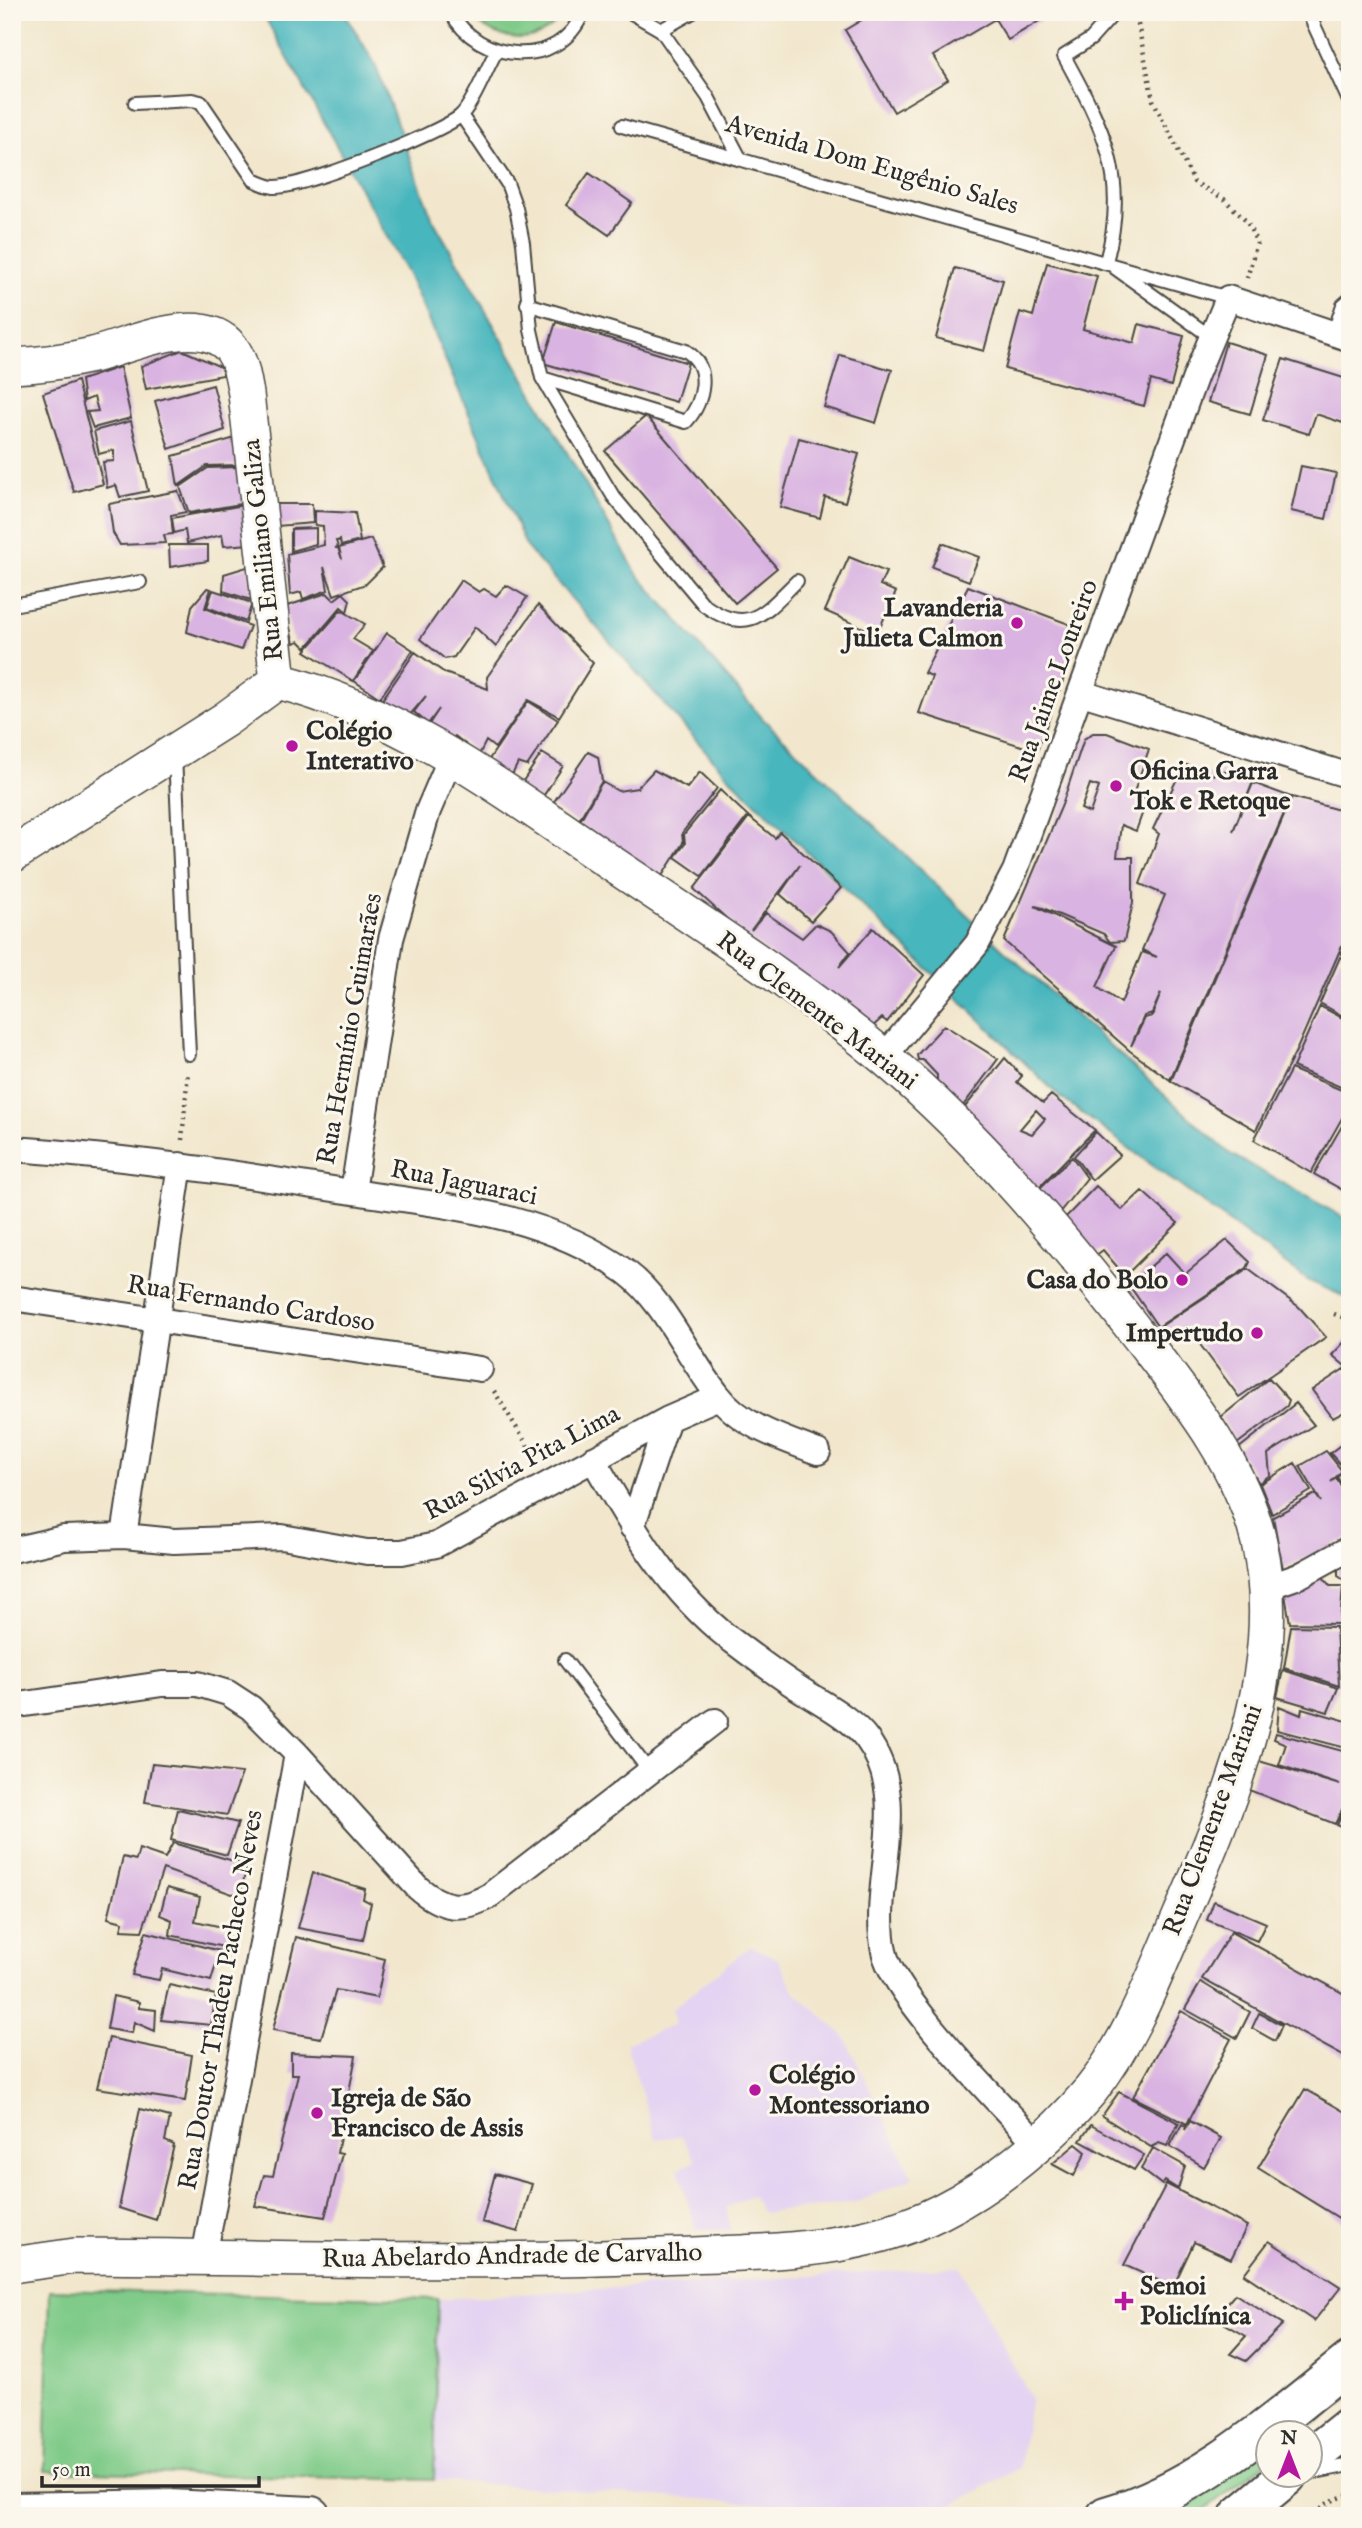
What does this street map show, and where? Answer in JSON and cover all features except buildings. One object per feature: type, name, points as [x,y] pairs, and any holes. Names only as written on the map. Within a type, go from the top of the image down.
[{"type":"main road","points":[[1106,2516],[1174,2490],[1215,2465],[1350,2361]]},
{"type":"main road","points":[[1324,2449],[1350,2426]]},
{"type":"main road","points":[[12,2487],[170,2509]]},
{"type":"main road","points":[[1239,2516],[1273,2490]]},
{"type":"main road","points":[[12,2512],[170,2509],[311,2516]]},
{"type":"street","name":"Avenida Dom Eugênio Sales","points":[[1234,300],[1342,337]]},
{"type":"street","name":"Rua Jaime Loureiro","points":[[884,1057],[977,944],[1015,871],[1211,337],[1234,300]]},
{"type":"street","name":"Rua Emiliano Galiza","points":[[12,366],[59,362],[185,331],[211,334],[230,347],[241,368],[278,681],[175,752],[15,847]]},
{"type":"street","name":"Rua Clemente Mariani","points":[[278,681],[356,705],[451,757],[752,958],[884,1057],[957,1125],[1034,1208],[1159,1363],[1222,1452],[1244,1497],[1259,1542],[1265,1588],[1264,1660],[1255,1712],[1198,1876],[1132,2023],[1093,2087],[1038,2145],[944,2211]]},
{"type":"street","points":[[1082,693],[1350,776]]},
{"type":"street","name":"Rua Hermínio Guimarães","points":[[353,1192],[391,939],[424,823],[451,757]]},
{"type":"street","name":"Rua Jaguaraci","points":[[12,1149],[180,1165],[522,1222],[581,1245],[628,1273],[661,1312],[719,1397],[743,1418],[774,1435],[818,1452]]},
{"type":"street","points":[[124,1535],[180,1165]]},
{"type":"street","name":"Rua Fernando Cardoso","points":[[12,1298],[480,1368]]},
{"type":"street","name":"Rua Silvia Pita Lima","points":[[12,1550],[64,1538],[124,1535],[174,1541],[282,1537],[367,1552],[402,1552],[436,1545],[668,1419],[719,1397]]},
{"type":"street","points":[[632,1527],[668,1419]]},
{"type":"street","points":[[593,1459],[632,1527],[688,1603],[729,1639],[826,1704],[866,1737],[884,1768],[891,1803],[881,1922],[884,1954],[919,2012],[1038,2145]]},
{"type":"street","points":[[1265,1588],[1299,1576],[1350,1548]]},
{"type":"street","points":[[12,1706],[162,1684],[198,1684],[228,1693],[251,1708],[297,1754],[418,1888],[434,1901],[456,1908],[475,1904],[489,1896],[715,1721]]},
{"type":"street","name":"Rua Doutor Thadeu Pacheco Neves","points":[[204,2257],[297,1754]]},
{"type":"street","name":"Rua Abelardo Andrade de Carvalho","points":[[12,2265],[75,2256],[476,2261],[734,2253],[857,2240],[909,2225],[944,2211]]},
{"type":"street","name":"Rua Abelardo Andrade de Carvalho","points":[[12,2245],[75,2256]]},
{"type":"lane","points":[[451,12],[457,24],[473,41],[496,52],[520,55],[545,50],[566,36],[583,12]]},
{"type":"lane","points":[[630,12],[661,30],[708,97],[740,158]]},
{"type":"lane","points":[[661,30],[692,12]]},
{"type":"lane","points":[[1308,12],[1350,103]]},
{"type":"lane","points":[[1106,261],[1116,213],[1114,167],[1095,116],[1064,55],[1091,39],[1116,13]]},
{"type":"lane","points":[[135,103],[192,100],[201,102],[254,180],[265,186],[288,186],[337,171],[437,129],[461,116],[496,52]]},
{"type":"lane","points":[[461,116],[507,183],[516,208],[523,243],[527,304],[542,378],[613,496],[704,605],[734,621],[750,621],[764,614],[797,582]]},
{"type":"lane","name":"Avenida Dom Eugênio Sales","points":[[622,126],[1106,261],[1234,300]]},
{"type":"lane","name":"Avenida Dom Eugênio Sales","points":[[1106,261],[1211,337]]},
{"type":"lane","points":[[1342,337],[1343,304],[1350,299]]},
{"type":"lane","points":[[527,304],[686,351],[696,357],[703,368],[704,378],[693,414],[686,422],[542,378]]},
{"type":"lane","points":[[12,605],[140,582]]},
{"type":"lane","points":[[175,752],[189,1054]]},
{"type":"lane","points":[[565,1660],[649,1771]]},
{"type":"lane","points":[[1324,2468],[1350,2465]]},
{"type":"path","points":[[1145,12],[1138,24],[1153,100],[1194,182],[1224,199],[1247,222],[1257,243],[1234,300]]},
{"type":"path","points":[[180,1165],[189,1054]]},
{"type":"path","points":[[1334,1314],[1350,1320]]},
{"type":"path","points":[[480,1368],[550,1482]]},
{"type":"path","points":[[1309,2516],[1331,2501],[1350,2494]]},
{"type":"shaded area","name":"Colégio Montessoriano","points":[[751,1946],[778,1959],[794,1991],[844,2036],[913,2178],[855,2203],[763,2213],[752,2196],[726,2208],[731,2230],[696,2230],[678,2169],[696,2161],[682,2136],[656,2139],[626,2044],[675,2024],[672,2009]]},
{"type":"shaded area","points":[[960,2267],[1031,2398],[1019,2468],[932,2516],[434,2480],[438,2299]]},
{"type":"green space","points":[[467,12],[564,12],[542,33],[516,38],[490,30]]},
{"type":"green space","points":[[50,2290],[438,2299],[434,2480],[45,2471]]},
{"type":"green space","points":[[1350,2381],[1350,2398],[1321,2420],[1300,2420]]},
{"type":"green space","points":[[1254,2455],[1254,2472],[1196,2516],[1167,2516],[1198,2499]]},
{"type":"water","points":[[262,12],[344,12],[375,64],[432,218],[637,574],[763,719],[1008,954],[1229,1153],[1350,1221],[1350,1299],[1309,1281],[1060,1097],[727,775],[527,548],[410,278]]},
{"type":"place","name":"Lavanderia Julieta Calmon","points":[[1017,623]]},
{"type":"place","name":"Colégio Interativo","points":[[292,746]]},
{"type":"place","name":"Oficina Garra Tok e Retoque","points":[[1116,786]]},
{"type":"place","name":"Casa do Bolo","points":[[1182,1280]]},
{"type":"place","name":"Impertudo","points":[[1257,1333]]},
{"type":"place","name":"Colégio Montessoriano","points":[[755,2090]]},
{"type":"place","name":"Igreja de São Francisco de Assis","points":[[317,2113]]},
{"type":"place","name":"Semoi Policlínica","points":[[1124,2301]]}]
